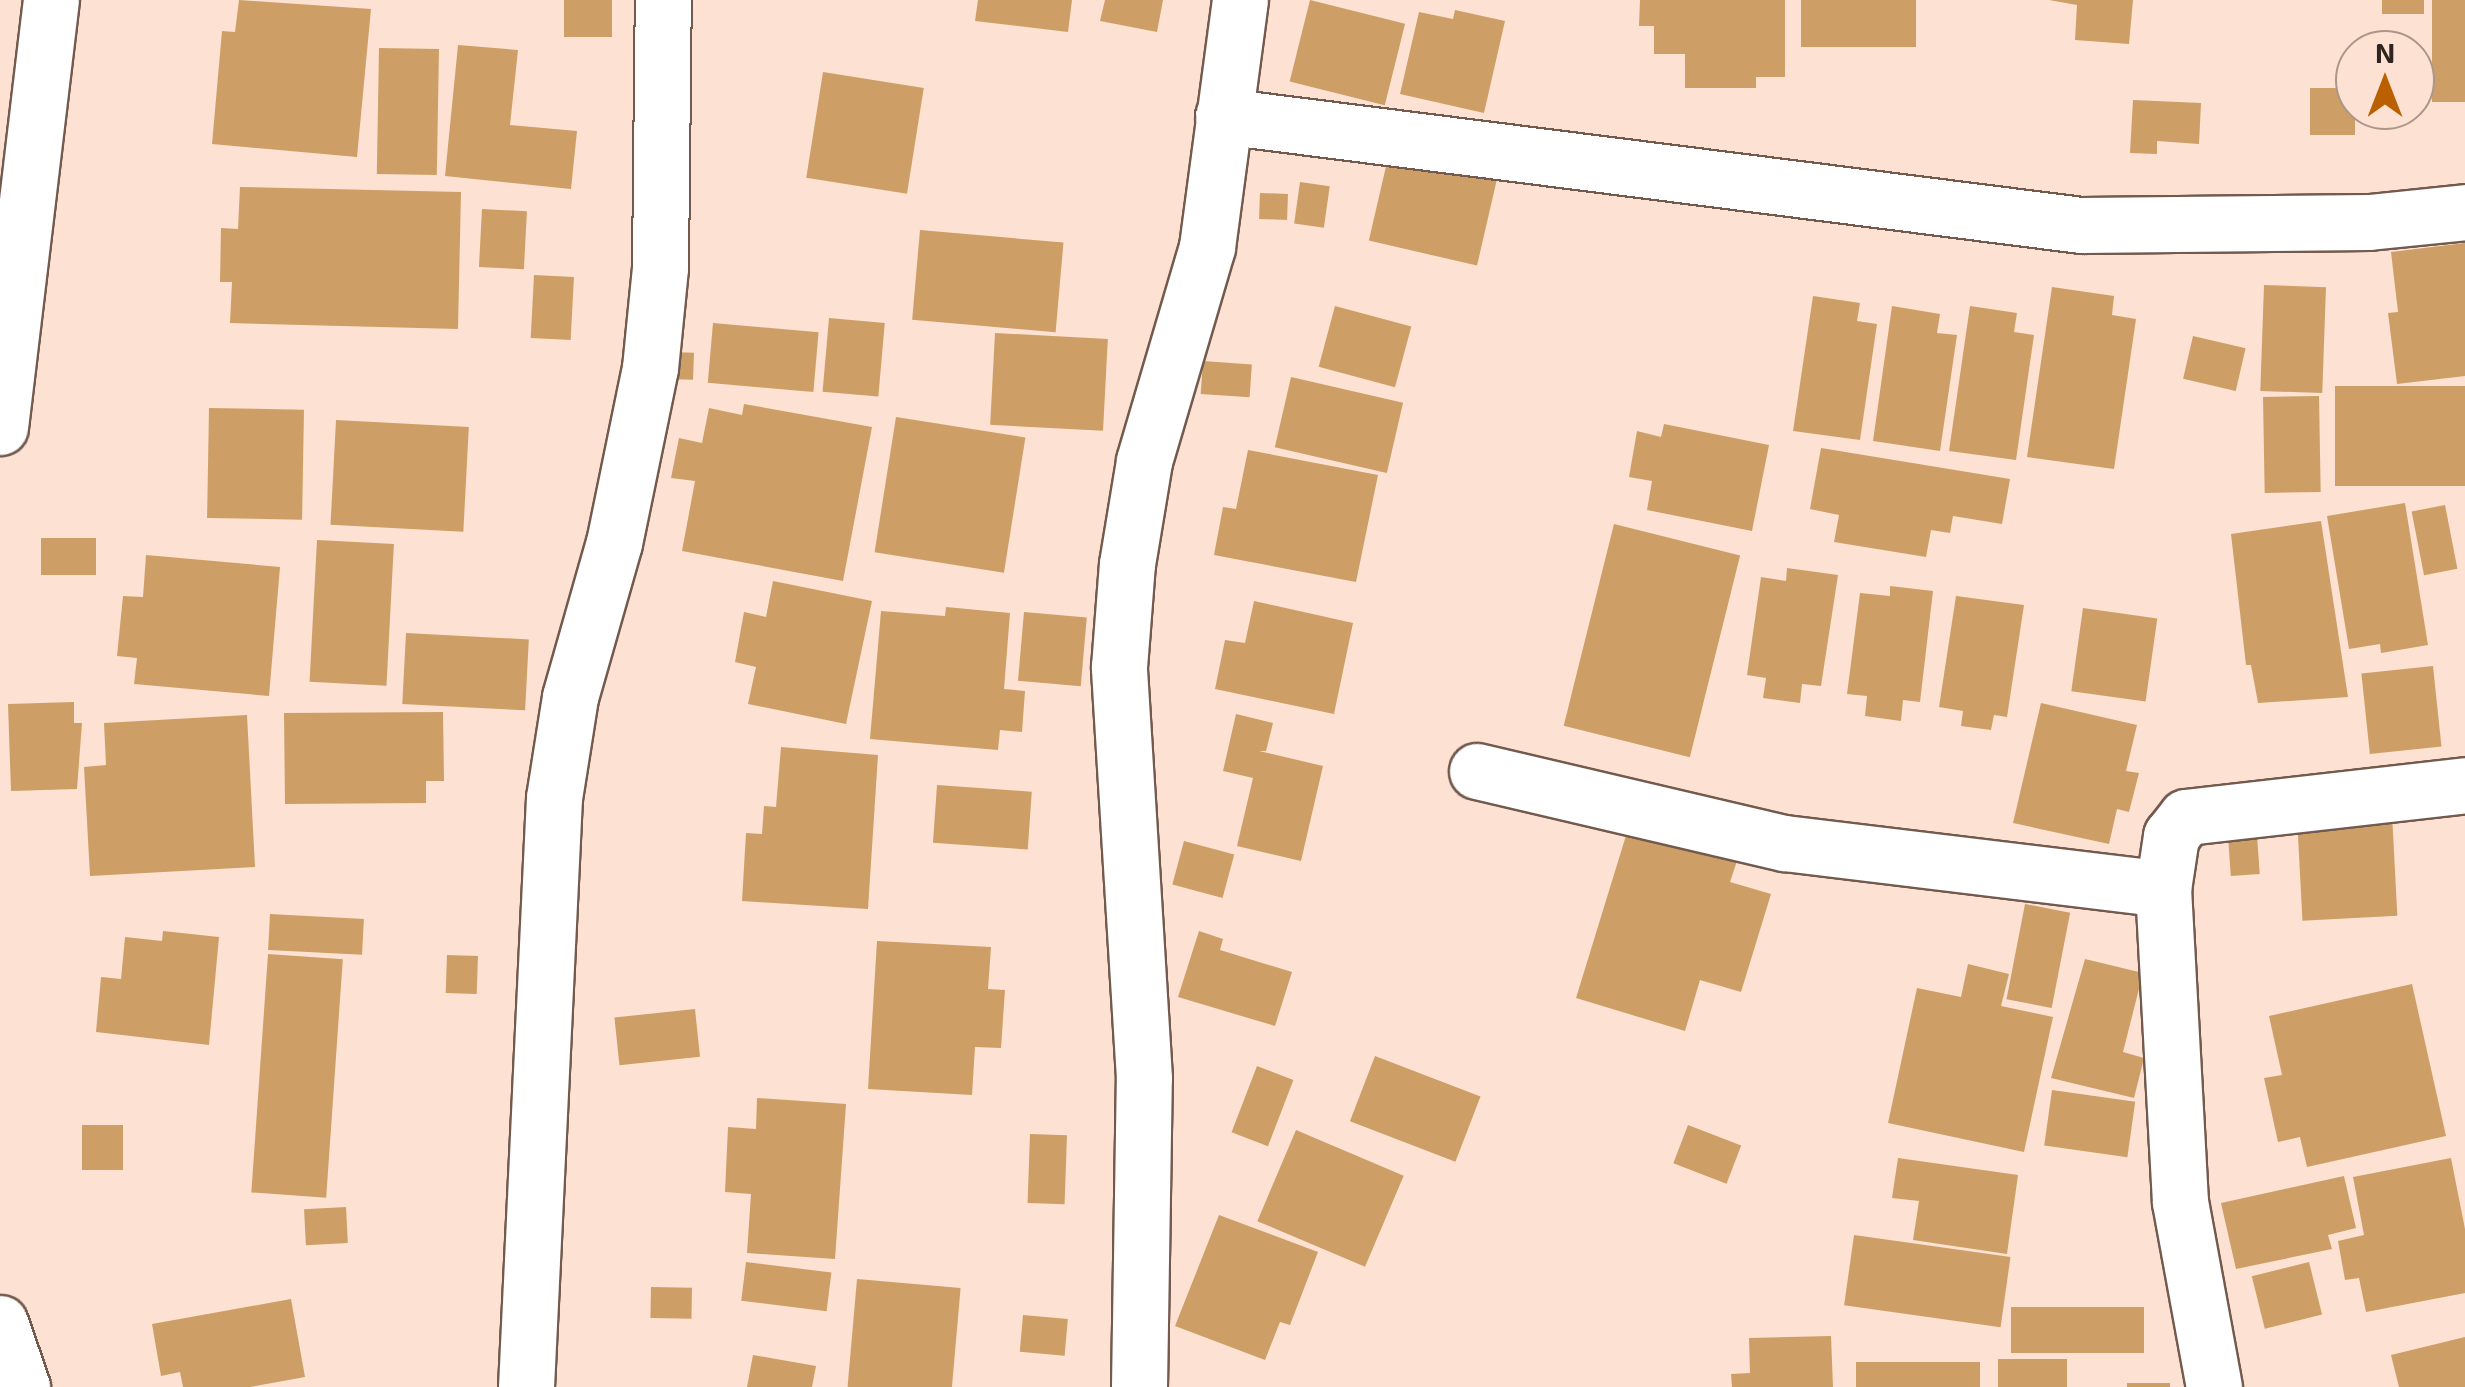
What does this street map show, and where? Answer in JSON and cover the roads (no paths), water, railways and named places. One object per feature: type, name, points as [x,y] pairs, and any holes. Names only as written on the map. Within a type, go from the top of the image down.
[{"type":"street","points":[[0,426],[52,0]]},
{"type":"street","points":[[526,1387],[554,798],[570,696],[614,543],[650,368],[660,267],[663,0]]},
{"type":"street","points":[[1138,1387],[1144,1078],[1119,667],[1144,461],[1207,246],[1240,0]]},
{"type":"street","points":[[1223,116],[2081,225],[2370,222],[2465,212]]},
{"type":"street","points":[[1477,770],[1784,842],[2163,889]]},
{"type":"street","points":[[2214,1387],[2180,1202],[2163,889],[2171,836],[2186,817],[2465,785]]},
{"type":"street","points":[[0,1323],[22,1387]]}]
